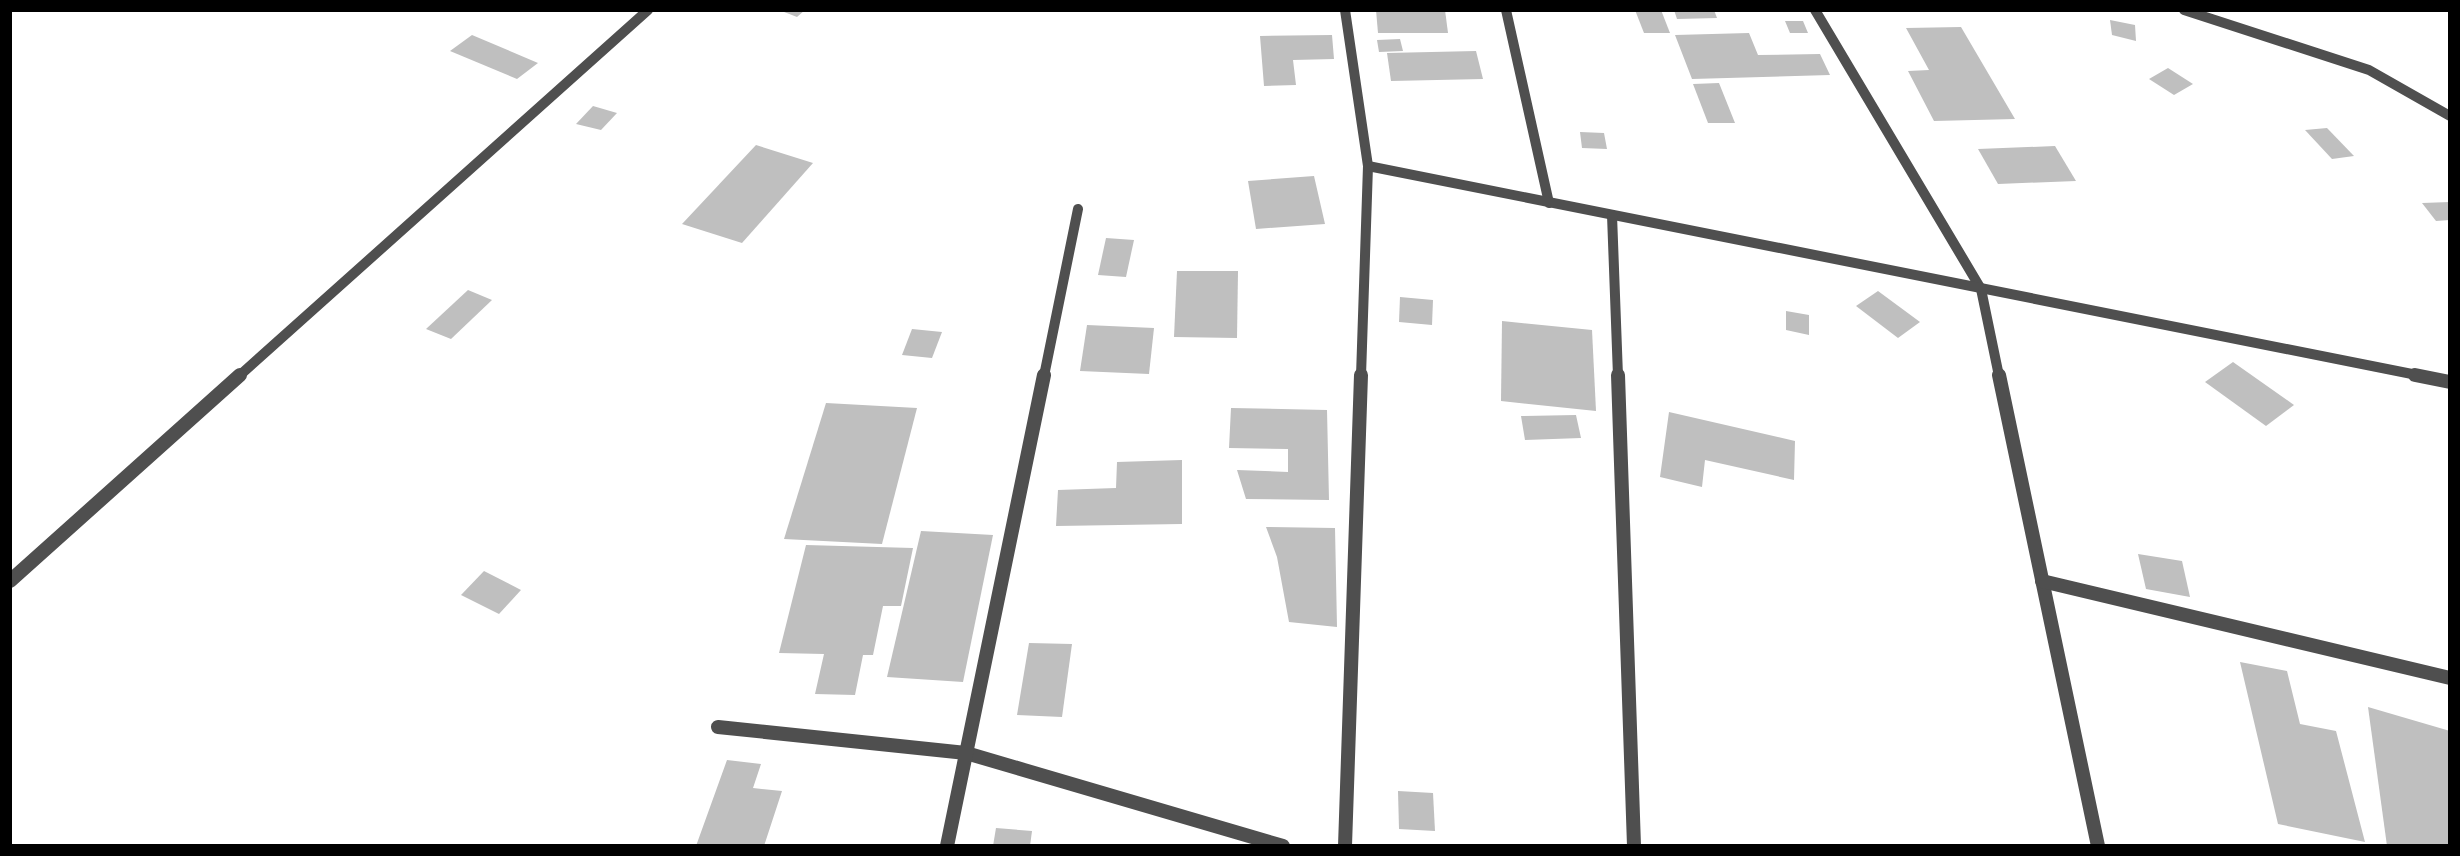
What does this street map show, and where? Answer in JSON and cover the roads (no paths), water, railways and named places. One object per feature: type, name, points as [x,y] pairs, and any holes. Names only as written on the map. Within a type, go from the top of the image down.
[{"type":"street","points":[[10,581],[648,10]]},
{"type":"street","points":[[1345,10],[1368,166],[1345,846]]},
{"type":"street","points":[[1506,10],[1549,203]]},
{"type":"street","points":[[1815,10],[1981,289],[2098,846]]},
{"type":"street","points":[[2184,10],[2369,70],[2450,116]]},
{"type":"street","points":[[1368,166],[2450,382]]},
{"type":"street","points":[[947,846],[1078,209]]},
{"type":"street","points":[[1612,215],[1634,846]]},
{"type":"street","points":[[2042,581],[2450,678]]},
{"type":"street","points":[[718,727],[966,753],[1283,846]]}]
